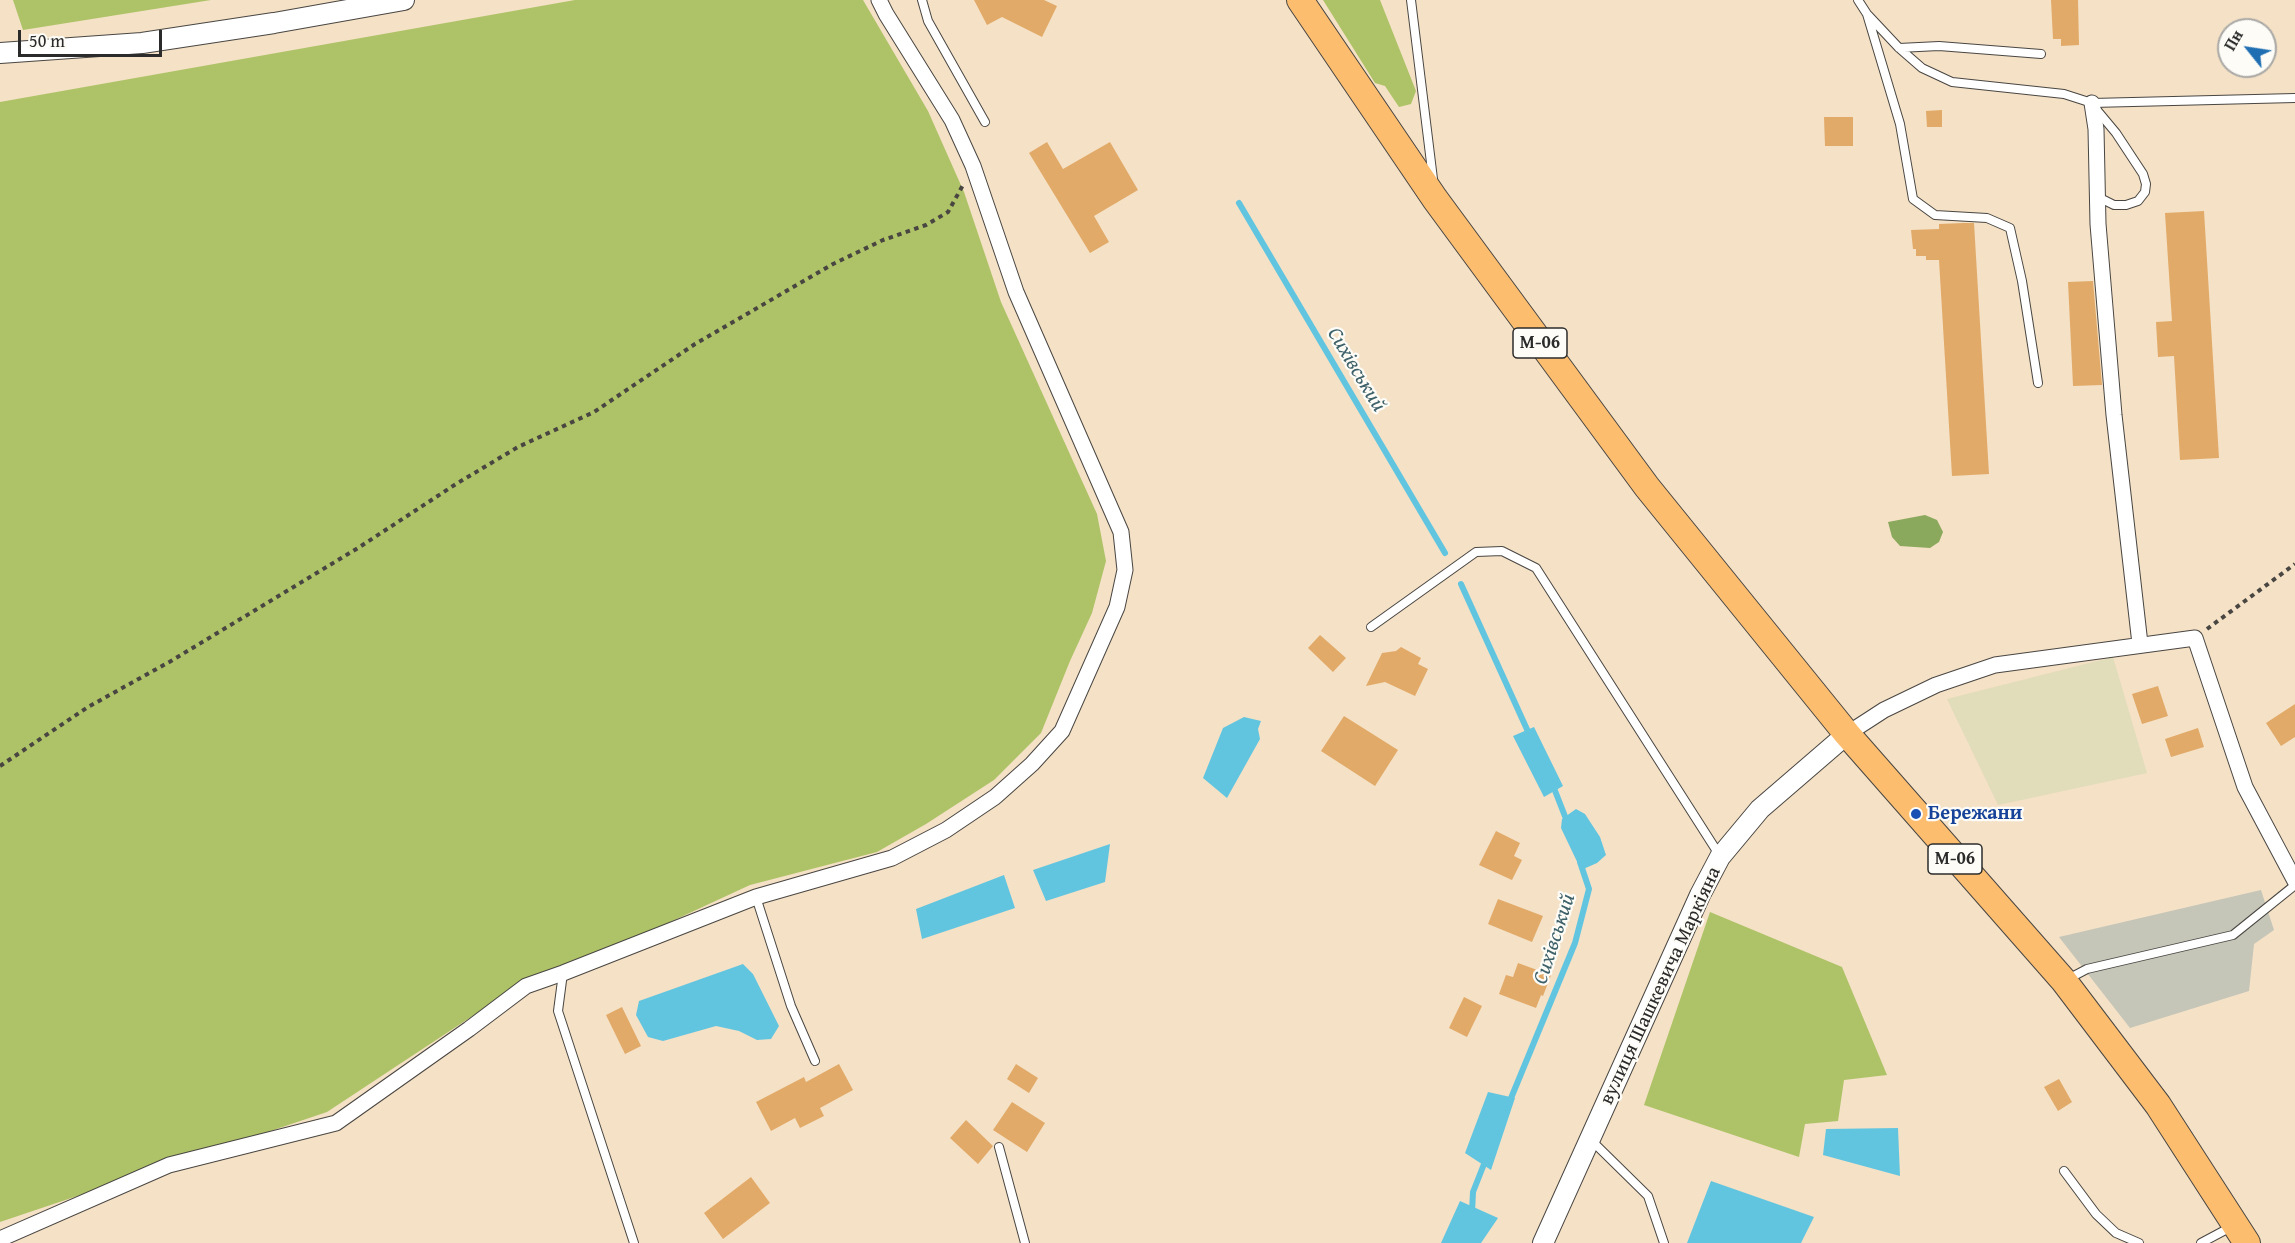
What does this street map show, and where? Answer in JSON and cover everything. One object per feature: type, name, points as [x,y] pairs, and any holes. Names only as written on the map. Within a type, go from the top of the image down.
[{"type":"highway","name":"М-06","points":[[1300,0],[1435,199],[1647,486],[1847,734],[2064,981],[2158,1105],[2241,1234]]},
{"type":"street","points":[[0,53],[142,44],[404,0]]},
{"type":"street","points":[[0,1239],[169,1165],[336,1123],[526,986],[563,974],[756,897],[892,858],[946,830],[995,797],[1032,764],[1062,731],[1117,608],[1125,570],[1121,532],[1016,292],[973,166],[952,120],[879,0]]},
{"type":"street","points":[[2092,103],[2096,129],[2098,224],[2114,415],[2140,644]]},
{"type":"street","points":[[1847,734],[1884,710],[1936,685],[1995,665],[2195,638],[2245,787],[2295,880]]},
{"type":"street","name":"вулиця Шашкевича Маркіяна","points":[[1543,1243],[1700,895],[1720,857],[1760,809],[1847,734]]},
{"type":"lane","points":[[922,0],[928,21],[985,122]]},
{"type":"lane","points":[[1411,0],[1435,199]]},
{"type":"lane","points":[[1858,0],[1867,14],[1899,48],[1922,68],[1952,82],[2064,94],[2092,103],[2295,98]]},
{"type":"lane","points":[[1867,14],[1900,124],[1913,199],[1935,215],[1987,218],[2010,228],[2022,281],[2038,383]]},
{"type":"lane","points":[[1899,48],[1939,46],[2041,54]]},
{"type":"lane","points":[[2092,103],[2116,132],[2143,174],[2146,184],[2145,192],[2138,201],[2126,205],[2114,205],[2098,196]]},
{"type":"lane","points":[[1371,627],[1476,552],[1502,551],[1536,568],[1720,857]]},
{"type":"lane","points":[[2064,981],[2087,969],[2233,935],[2295,885]]},
{"type":"lane","points":[[756,897],[791,1006],[815,1061]]},
{"type":"lane","points":[[563,974],[558,1011],[634,1243]]},
{"type":"lane","points":[[1590,1140],[1648,1196],[1664,1243]]},
{"type":"lane","points":[[999,1147],[1025,1243]]},
{"type":"lane","points":[[2064,1172],[2096,1214],[2116,1233],[2139,1243]]},
{"type":"lane","points":[[2201,1243],[2241,1234]]},
{"type":"path","points":[[0,766],[88,707],[180,655],[358,548],[518,447],[594,412],[695,344],[833,264],[883,240],[926,225],[948,212],[973,166]]},
{"type":"path","points":[[2195,638],[2295,564]]},
{"type":"shaded area","points":[[2113,657],[2147,773],[1998,805],[1947,699]]},
{"type":"shaded area","points":[[2261,890],[2274,930],[2254,944],[2249,991],[2130,1028],[2059,937]]},
{"type":"green space","points":[[13,0],[211,0],[23,30]]},
{"type":"green space","points":[[575,0],[863,0],[928,111],[964,192],[1001,302],[1097,514],[1106,561],[1092,613],[1041,733],[994,780],[926,824],[877,852],[750,885],[655,929],[524,982],[327,1112],[0,1222],[0,102]]},
{"type":"green space","points":[[1323,0],[1380,0],[1416,91],[1411,104],[1399,107],[1385,86],[1375,83]]},
{"type":"green space","points":[[1925,515],[1937,520],[1943,532],[1939,542],[1930,548],[1900,546],[1892,537],[1888,522]]},
{"type":"green space","points":[[1710,912],[1842,967],[1887,1075],[1844,1080],[1838,1121],[1805,1124],[1799,1157],[1644,1105]]},
{"type":"water","points":[[1244,717],[1261,721],[1258,729],[1260,739],[1227,798],[1203,778],[1223,728]]},
{"type":"water","points":[[1534,727],[1563,786],[1544,797],[1513,736]]},
{"type":"water","points":[[1576,809],[1585,814],[1600,837],[1606,855],[1597,863],[1581,870],[1561,828],[1562,819]]},
{"type":"water","points":[[1110,844],[1105,882],[1046,901],[1033,870]]},
{"type":"water","points":[[1004,875],[1015,908],[922,939],[916,909]]},
{"type":"water","points":[[743,964],[753,974],[779,1026],[771,1039],[757,1040],[739,1031],[716,1026],[663,1041],[648,1037],[636,1015],[639,1001]]},
{"type":"water","points":[[1488,1092],[1515,1098],[1491,1170],[1465,1153]]},
{"type":"water","points":[[1898,1128],[1900,1176],[1823,1155],[1826,1129]]},
{"type":"water","points":[[1711,1181],[1814,1217],[1801,1243],[1687,1243]]},
{"type":"water","points":[[1460,1201],[1498,1218],[1481,1243],[1441,1243]]},
{"type":"building","points":[[974,0],[1044,0],[1057,6],[1042,37],[1002,17],[987,25]]},
{"type":"building","points":[[2051,0],[2078,0],[2079,45],[2061,46],[2061,39],[2053,39]]},
{"type":"building","points":[[1942,110],[1942,127],[1927,127],[1926,111]]},
{"type":"building","points":[[1824,117],[1853,117],[1853,146],[1825,146]]},
{"type":"building","points":[[1047,142],[1063,169],[1110,142],[1138,190],[1094,216],[1109,242],[1090,253],[1029,153]]},
{"type":"building","points":[[2204,211],[2219,458],[2180,460],[2174,356],[2158,357],[2156,322],[2172,321],[2165,213]]},
{"type":"building","points":[[1974,223],[1989,474],[1952,476],[1939,260],[1926,260],[1926,256],[1916,256],[1911,230],[1939,229],[1939,224]]},
{"type":"building","points":[[2093,281],[2102,385],[2073,386],[2068,282]]},
{"type":"building","points":[[1320,635],[1346,658],[1333,672],[1308,648]]},
{"type":"building","points":[[1401,647],[1421,658],[1418,664],[1428,669],[1415,696],[1385,682],[1366,686],[1382,653],[1396,651]]},
{"type":"building","points":[[2158,686],[2168,716],[2142,724],[2132,694]]},
{"type":"building","points":[[2295,704],[2295,737],[2281,746],[2266,723]]},
{"type":"building","points":[[1344,716],[1398,750],[1375,786],[1321,751]]},
{"type":"building","points":[[2198,728],[2204,747],[2171,757],[2165,739]]},
{"type":"building","points":[[1496,831],[1520,843],[1514,856],[1522,860],[1512,880],[1479,865]]},
{"type":"building","points":[[1498,899],[1543,916],[1532,942],[1488,924]]},
{"type":"building","points":[[1518,963],[1551,975],[1536,1008],[1499,994],[1506,975],[1513,977]]},
{"type":"building","points":[[1464,997],[1482,1006],[1467,1037],[1449,1028]]},
{"type":"building","points":[[622,1007],[641,1046],[625,1054],[606,1015]]},
{"type":"building","points":[[839,1064],[853,1090],[820,1108],[824,1116],[800,1128],[795,1118],[771,1131],[756,1102],[804,1077],[806,1082]]},
{"type":"building","points":[[1016,1064],[1038,1078],[1029,1093],[1007,1079]]},
{"type":"building","points":[[2059,1079],[2072,1102],[2058,1111],[2044,1087]]},
{"type":"building","points":[[1012,1102],[1045,1123],[1027,1152],[993,1130]]},
{"type":"building","points":[[966,1120],[993,1146],[978,1164],[950,1138]]},
{"type":"building","points":[[751,1177],[770,1203],[723,1239],[704,1213]]},
{"type":"waterway","name":"Сихівський","points":[[1239,203],[1445,553]]},
{"type":"waterway","name":"Сихівський","points":[[1461,584],[1530,736]]},
{"type":"waterway","name":"Сихівський","points":[[1552,783],[1568,824]]},
{"type":"waterway","name":"Сихівський","points":[[1509,1103],[1575,943],[1589,889],[1580,862]]},
{"type":"waterway","name":"Сихівський","points":[[1472,1212],[1473,1192],[1486,1159]]},
{"type":"place","name":"Бережани","points":[[1916,814]]}]
